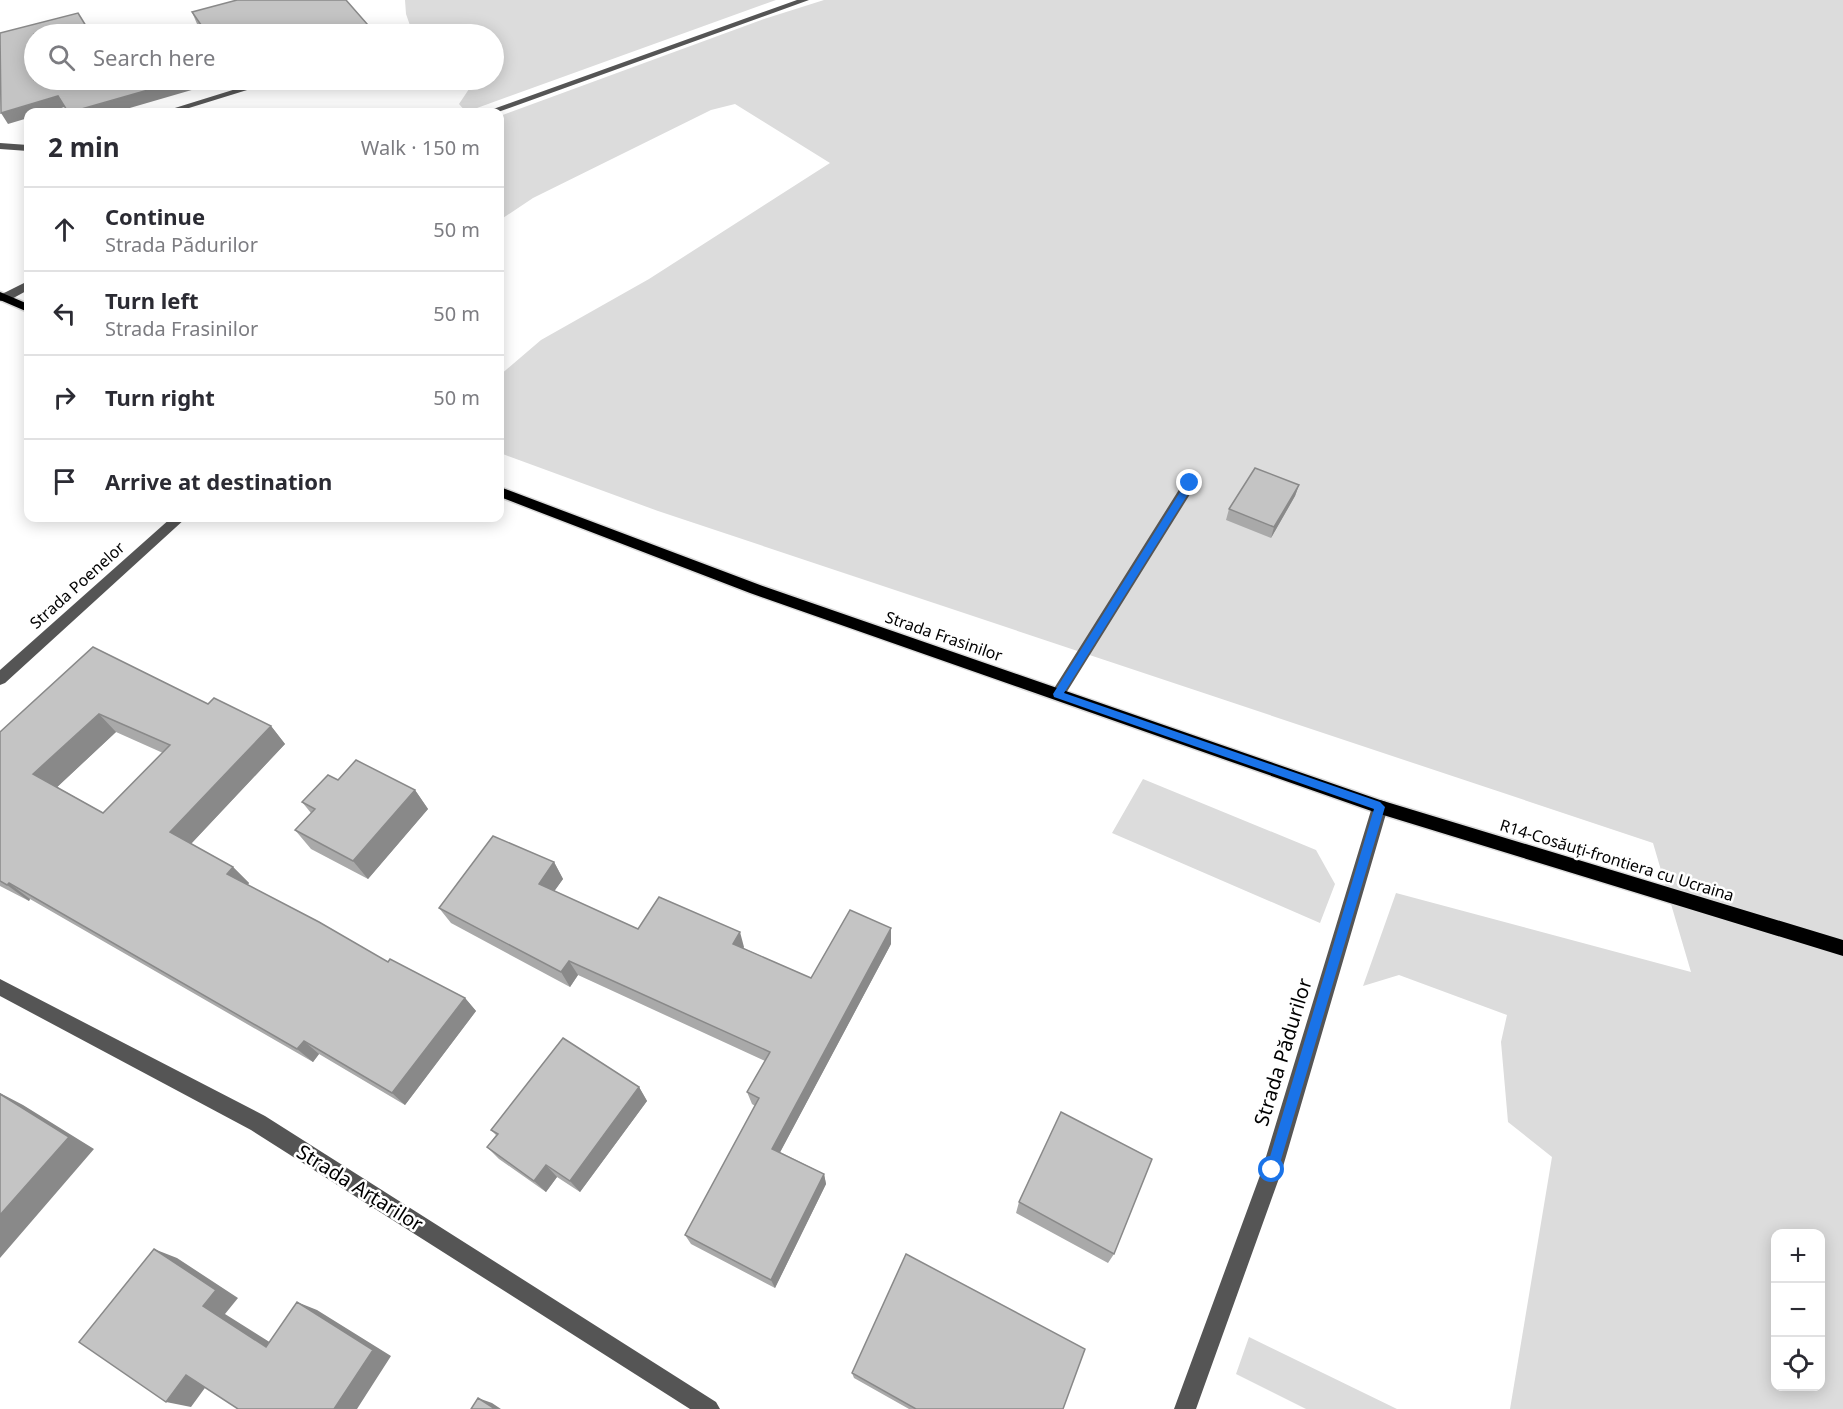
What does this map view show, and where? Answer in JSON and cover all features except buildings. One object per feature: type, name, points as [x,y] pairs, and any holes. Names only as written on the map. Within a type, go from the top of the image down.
[{"type":"main road","points":[[2,297],[24,306]]},
{"type":"main road","name":"Strada Frasinilor","points":[[504,494],[755,589],[1380,807]]},
{"type":"main road","name":"R14-Cosăuți-frontiera cu Ucraina","points":[[1380,807],[1843,948]]},
{"type":"street","points":[[501,108],[805,0]]},
{"type":"street","points":[[180,108],[241,90]]},
{"type":"street","points":[[0,146],[24,148]]},
{"type":"street","points":[[2,297],[24,287]]},
{"type":"street","points":[[1058,694],[1190,483]]},
{"type":"street","name":"Strada Poenelor","points":[[0,679],[174,522]]},
{"type":"street","name":"Strada Pădurilor","points":[[1185,1409],[1272,1170],[1380,807]]},
{"type":"street","name":"Strada Arțarilor","points":[[0,987],[258,1123],[710,1409]]},
{"type":"shaded area","points":[[405,0],[776,0],[477,108],[462,108],[459,104],[468,90],[504,90],[504,24],[410,24]]},
{"type":"shaded area","points":[[824,0],[1843,0],[1843,1409],[1510,1409],[1552,1157],[1508,1122],[1501,1042],[1507,1015],[1399,975],[1363,986],[1396,893],[1691,972],[1653,843],[658,511],[504,454],[504,372],[541,340],[649,279],[830,163],[735,104],[711,110],[533,198],[504,217],[504,115],[764,19]]},
{"type":"shaded area","points":[[1143,779],[1316,850],[1335,884],[1320,923],[1112,833]]},
{"type":"shaded area","points":[[1249,1337],[1397,1409],[1306,1409],[1236,1374]]},
{"type":"route","points":[[1190,483],[1058,694],[1380,807],[1272,1170]]}]
